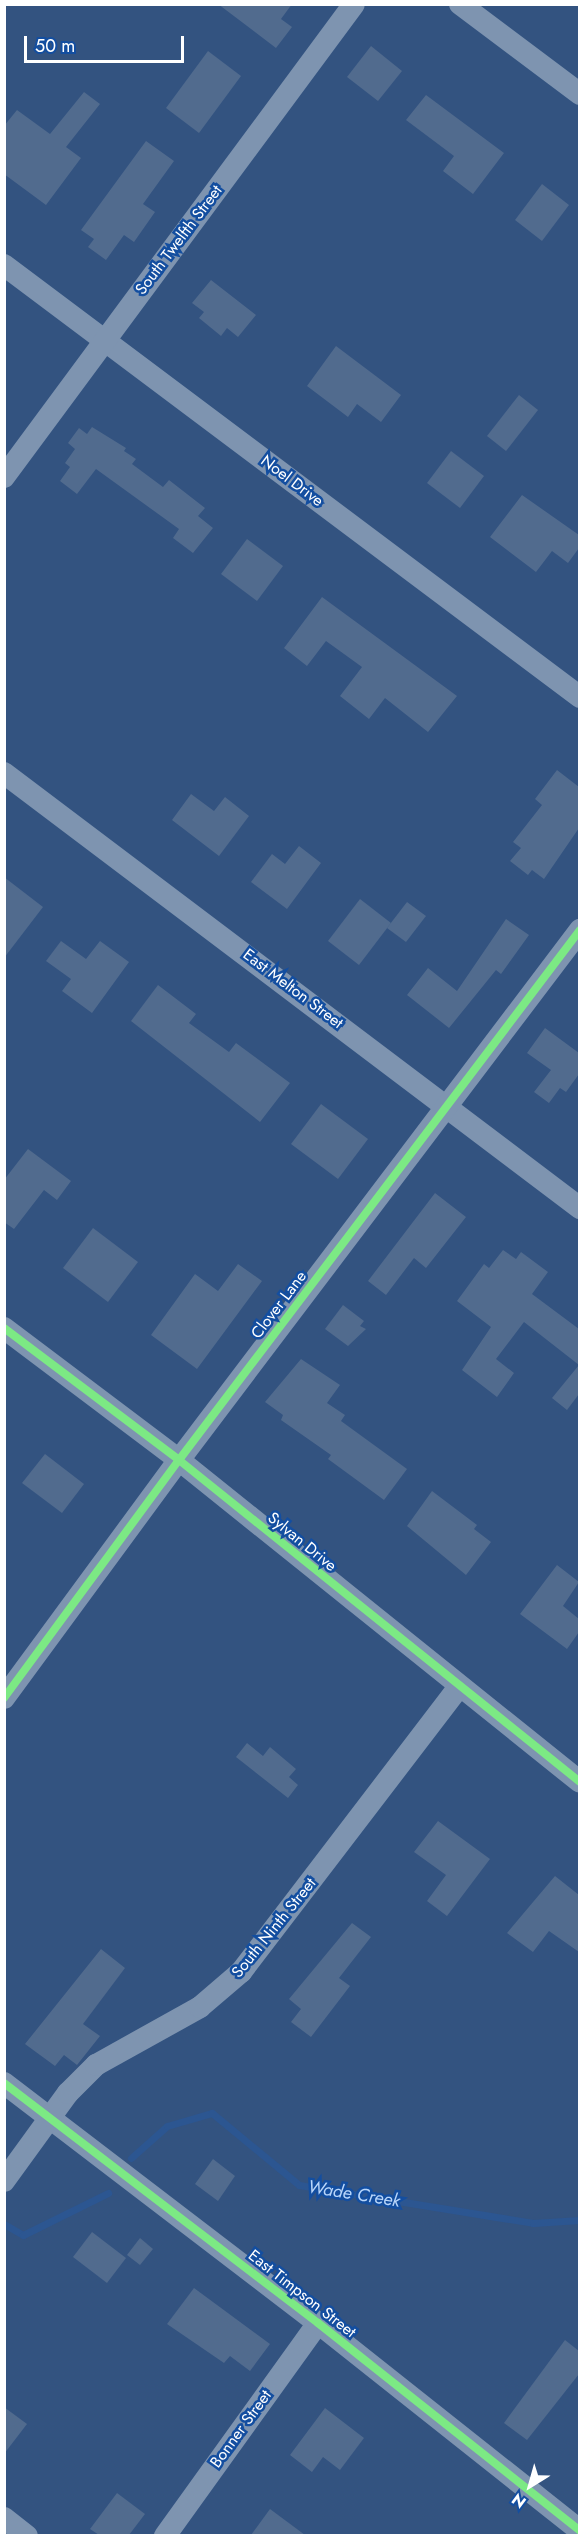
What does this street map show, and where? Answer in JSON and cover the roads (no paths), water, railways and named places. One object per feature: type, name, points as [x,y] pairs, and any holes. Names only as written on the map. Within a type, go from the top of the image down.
[{"type":"street","name":"South Twelfth Street","points":[[4,477],[354,4]]},
{"type":"street","points":[[460,4],[579,94]]},
{"type":"street","name":"Noel Drive","points":[[4,265],[579,697]]},
{"type":"street","name":"East Melton Street","points":[[4,773],[579,1208]]},
{"type":"street","name":"Clover Lane","points":[[4,1698],[179,1460],[579,930]]},
{"type":"street","name":"Sylvan Drive","points":[[4,1328],[179,1460],[579,1782]]},
{"type":"street","name":"South Ninth Street","points":[[4,2181],[50,2118],[96,2065],[200,2007],[241,1972],[459,1687]]},
{"type":"street","name":"East Timpson Street","points":[[4,2083],[318,2323],[579,2531]]},
{"type":"street","name":"Bonner Street","points":[[165,2535],[318,2323]]},
{"type":"street","points":[[4,2517],[27,2535]]},
{"type":"waterway","name":"Wade Creek","points":[[131,2158],[167,2126],[212,2113],[299,2185],[533,2223],[580,2220]]},
{"type":"waterway","name":"Wade Creek","points":[[4,2224],[23,2235],[108,2193]]}]
